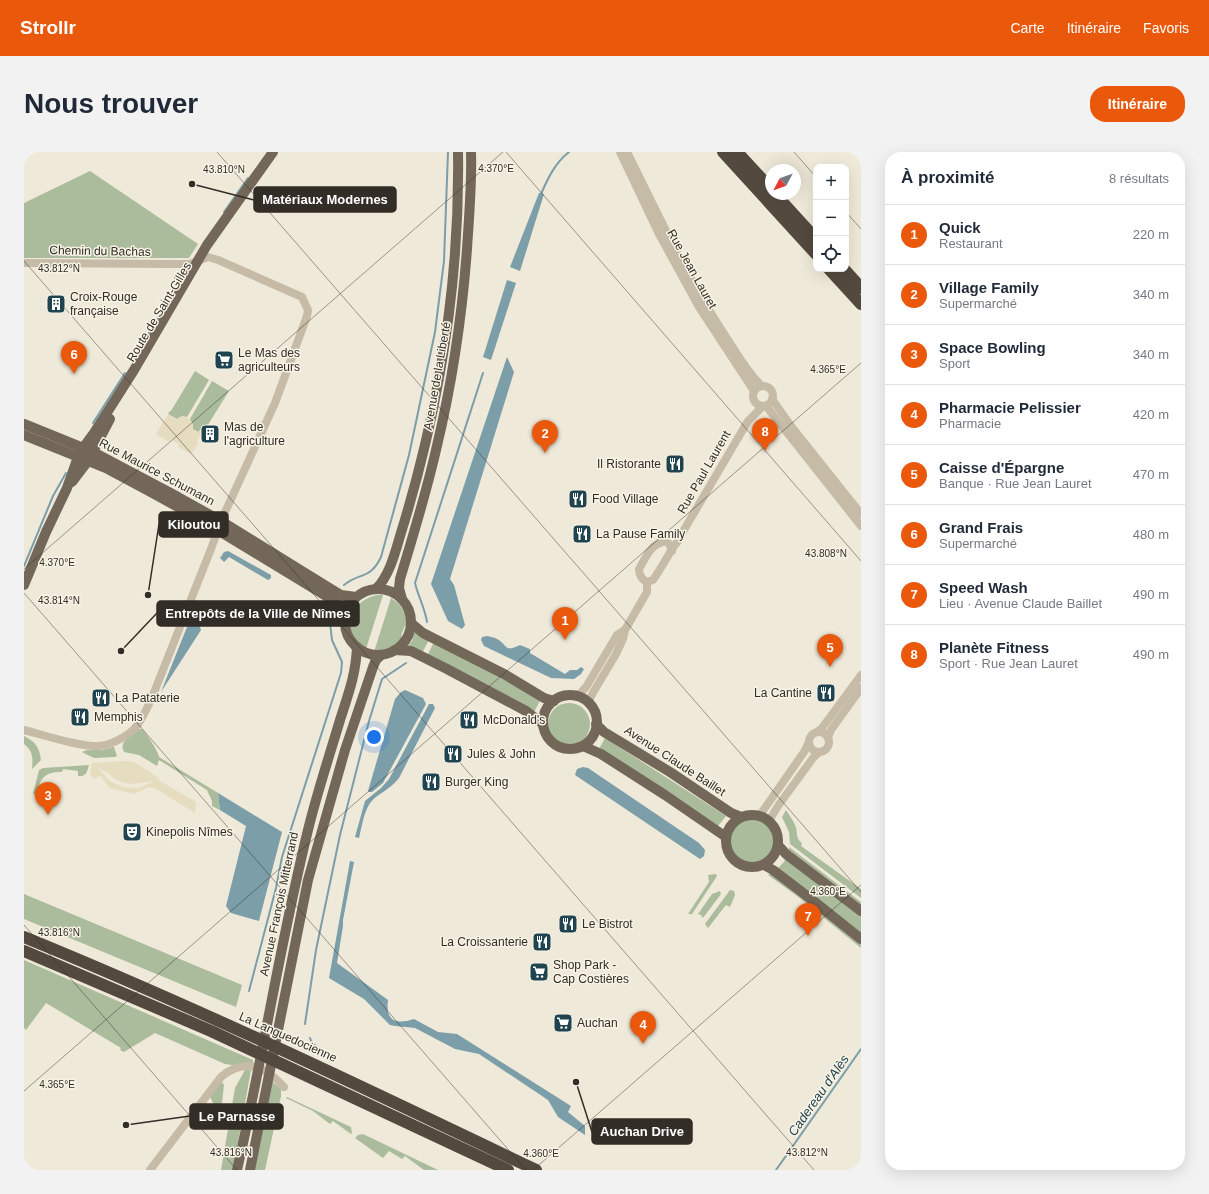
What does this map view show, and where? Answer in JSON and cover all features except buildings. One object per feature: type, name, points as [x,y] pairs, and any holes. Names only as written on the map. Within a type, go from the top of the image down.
[{"type":"highway","points":[[723,152],[813,251]]},
{"type":"highway","points":[[737,152],[765,182]]},
{"type":"highway","points":[[780,200],[813,236]]},
{"type":"highway","points":[[832,272],[861,304]]},
{"type":"highway","points":[[847,272],[861,288]]},
{"type":"highway","name":"La Languedocienne","points":[[24,937],[194,1010],[348,1080],[536,1170]]},
{"type":"highway","points":[[24,951],[211,1031],[508,1170]]},
{"type":"main road","name":"Route de Saint-Gilles","points":[[67,488],[90,456],[225,219],[273,152]]},
{"type":"main road","name":"Route de Saint-Gilles","points":[[24,585],[46,532],[67,488],[80,452],[124,386],[186,281],[221,235],[279,152]]},
{"type":"main road","name":"Avenue de la Liberté","points":[[376,589],[382,582],[390,566],[411,500],[436,392],[453,270],[458,152]]},
{"type":"main road","name":"Avenue de la Liberté","points":[[402,599],[399,588],[400,579],[437,450],[457,341],[464,295],[471,152]]},
{"type":"main road","name":"Rue Maurice Schumann","points":[[24,424],[80,452],[178,497],[331,599],[342,608],[345,616]]},
{"type":"main road","name":"Rue Maurice Schumann","points":[[24,435],[80,452]]},
{"type":"main road","name":"Rue Maurice Schumann","points":[[219,525],[341,595],[356,597]]},
{"type":"main road","points":[[376,589],[390,591],[402,599],[408,608],[411,624],[408,637],[402,645],[395,650],[382,655],[367,653],[357,647],[352,642],[346,630],[345,616],[349,606],[356,597],[366,591],[376,589]]},
{"type":"main road","points":[[411,624],[423,633],[504,674],[544,698],[554,701]]},
{"type":"main road","name":"Avenue François Mitterrand","points":[[237,1170],[256,1084],[286,924],[319,792],[351,688],[356,665],[357,647]]},
{"type":"main road","points":[[395,650],[411,651],[526,710],[543,724]]},
{"type":"main road","name":"Avenue François Mitterrand","points":[[250,1170],[308,880],[322,826],[345,750],[373,667],[376,660],[382,655]]},
{"type":"main road","points":[[563,697],[577,697],[589,704],[595,714],[596,724],[592,737],[582,746],[567,749],[557,746],[547,736],[543,724],[544,716],[547,709],[554,701],[563,697]]},
{"type":"main road","name":"Avenue Claude Baillet","points":[[596,724],[604,732],[658,765],[731,813],[742,817]]},
{"type":"main road","points":[[582,746],[601,754],[677,803],[726,837]]},
{"type":"main road","points":[[754,814],[760,816],[770,821],[775,827],[777,832],[777,852],[772,860],[764,865],[748,867],[735,862],[731,857],[727,849],[726,837],[731,825],[742,817],[754,814]]},
{"type":"main road","points":[[778,845],[786,854],[861,911]]},
{"type":"main road","points":[[764,865],[798,889],[861,939]]},
{"type":"street","name":"Rue Jean Lauret","points":[[620,152],[659,234],[699,307],[754,391]]},
{"type":"street","name":"Rue Jean Lauret","points":[[627,152],[675,252],[701,297],[738,355],[755,380],[762,386]]},
{"type":"street","name":"Chemin du Bachas","points":[[24,263],[190,264],[203,258]]},
{"type":"street","points":[[24,730],[80,744],[99,746],[119,740],[134,728],[143,716],[151,700],[211,549],[219,525],[275,403],[306,320],[308,310],[302,297],[218,260],[203,258]]},
{"type":"street","points":[[176,264],[184,270],[186,281]]},
{"type":"street","points":[[772,400],[764,406],[758,405],[753,396],[754,391],[762,386],[771,390],[773,396],[772,400],[861,514]]},
{"type":"street","name":"Rue Paul Laurent","points":[[647,582],[653,580],[675,545],[680,540],[681,535],[748,421],[755,401]]},
{"type":"street","points":[[764,406],[861,526]]},
{"type":"street","name":"Rue Paul Laurent","points":[[748,421],[764,406]]},
{"type":"street","points":[[589,704],[594,691],[616,654],[625,630],[647,592],[647,582],[640,577],[639,569],[652,546],[658,542],[666,541],[681,535]]},
{"type":"street","points":[[666,541],[670,545],[672,551]]},
{"type":"street","points":[[577,697],[586,687],[617,635],[625,630]]},
{"type":"street","points":[[760,816],[804,752],[811,736],[822,728],[861,675]]},
{"type":"street","points":[[770,821],[778,806],[807,766],[819,752],[825,750],[829,741],[828,737],[831,730],[861,688]]},
{"type":"street","points":[[817,732],[823,733],[828,737]]},
{"type":"street","points":[[809,742],[811,748],[819,752]]},
{"type":"street","points":[[150,1170],[221,1077],[227,1072],[247,1065],[257,1067],[274,1077],[284,1087]]},
{"type":"green space","points":[[90,171],[198,244],[189,258],[24,258],[24,203]]},
{"type":"green space","points":[[195,371],[209,380],[187,417],[182,416],[177,419],[168,414]]},
{"type":"green space","points":[[212,381],[229,391],[204,431],[200,430],[198,432],[192,429],[193,425],[190,419]]},
{"type":"green space","points":[[383,595],[366,649],[358,643],[352,635],[350,619],[359,604],[367,598]]},
{"type":"green space","points":[[391,598],[398,603],[405,613],[407,625],[405,625],[401,636],[403,638],[390,649],[374,652]]},
{"type":"green space","points":[[415,631],[429,640],[422,653],[406,648],[412,641]]},
{"type":"green space","points":[[434,642],[541,699],[534,712],[427,656]]},
{"type":"green space","points":[[565,703],[573,703],[581,706],[587,712],[590,724],[587,736],[581,742],[573,745],[565,745],[557,742],[551,736],[548,728],[548,720],[551,712],[557,706]]},
{"type":"green space","points":[[139,729],[142,729],[147,735],[159,757],[218,793],[220,810],[212,806],[212,801],[207,790],[159,760],[157,766],[139,755],[124,752],[124,741]]},
{"type":"green space","points":[[24,736],[34,743],[38,748],[40,755],[41,760],[32,769],[32,755],[24,744]]},
{"type":"green space","points":[[605,738],[726,816],[718,826],[599,749]]},
{"type":"green space","points":[[114,747],[117,756],[115,757],[94,758],[82,752],[87,750],[102,750]]},
{"type":"green space","points":[[89,765],[87,772],[83,776],[78,776],[78,771],[63,769],[62,772],[50,773],[41,781],[37,795],[33,794],[39,770],[43,768]]},
{"type":"green space","points":[[786,810],[796,827],[798,839],[802,843],[801,846],[861,889],[861,898],[790,844],[789,832],[782,817]]},
{"type":"green space","points":[[752,819],[764,823],[770,829],[774,841],[770,853],[764,859],[752,863],[740,859],[734,853],[730,841],[734,829],[740,823]]},
{"type":"green space","points":[[789,847],[861,902],[861,906],[789,850]]},
{"type":"green space","points":[[786,857],[861,916],[861,934],[777,869],[784,862]]},
{"type":"green space","points":[[771,873],[861,943],[861,948],[797,896],[768,875]]},
{"type":"green space","points":[[716,874],[717,876],[692,914],[688,914],[709,882],[708,875]]},
{"type":"green space","points":[[730,890],[734,891],[735,895],[730,907],[726,905],[708,928],[705,924]]},
{"type":"green space","points":[[720,891],[721,894],[703,918],[698,914],[712,894]]},
{"type":"green space","points":[[24,894],[242,985],[236,1007],[24,919]]},
{"type":"green space","points":[[24,960],[253,1060],[253,1063],[232,1065],[225,1064],[155,1033],[124,1052],[120,1050],[121,1048],[46,1003],[26,1030],[24,1028]]},
{"type":"green space","points":[[245,1070],[251,1070],[233,1170],[221,1170],[235,1088]]},
{"type":"green space","points":[[271,1081],[281,1089],[281,1096],[265,1170],[253,1170]]},
{"type":"green space","points":[[221,1082],[224,1085],[222,1103],[217,1106],[214,1105],[210,1097]]},
{"type":"green space","points":[[287,1097],[351,1127],[352,1133],[351,1134],[333,1121],[330,1124],[313,1111],[286,1098]]},
{"type":"green space","points":[[363,1134],[438,1170],[424,1170],[405,1156],[402,1159],[389,1151],[383,1158],[355,1138],[358,1135]]},
{"type":"shaded area","points":[[168,414],[177,419],[182,416],[190,419],[193,429],[198,432],[201,430],[203,431],[197,441],[199,443],[191,454],[178,447],[179,444],[171,440],[169,442],[156,434]]},
{"type":"shaded area","points":[[129,761],[136,763],[156,776],[160,781],[196,802],[195,813],[156,789],[149,787],[134,794],[110,788],[100,776],[94,779],[90,774],[92,763]],"holes":[[[98,768],[108,773],[116,780],[124,783],[133,784],[154,781],[137,788],[123,787],[110,781]]]},
{"type":"water","points":[[539,193],[544,194],[520,271],[510,267]]},
{"type":"water","points":[[507,280],[516,283],[491,360],[483,357]]},
{"type":"water","points":[[507,357],[514,372],[450,579],[454,585],[465,625],[462,629],[448,621],[431,584]]},
{"type":"water","points":[[228,551],[271,575],[271,578],[268,580],[229,557],[224,562],[220,558],[224,552]]},
{"type":"water","points":[[192,621],[199,624],[201,630],[161,692],[187,627]]},
{"type":"water","points":[[487,636],[496,638],[509,648],[520,645],[530,649],[530,653],[565,674],[570,670],[577,670],[581,667],[584,669],[581,674],[574,679],[551,678],[484,646],[481,640],[482,637]]},
{"type":"water","points":[[405,690],[423,698],[426,704],[383,783],[372,792],[369,792],[368,791],[395,699]]},
{"type":"water","points":[[429,704],[433,704],[435,708],[399,778],[376,797],[369,805],[364,815],[359,838],[355,837],[365,801],[381,788],[389,779]]},
{"type":"water","points":[[583,767],[588,768],[699,843],[705,850],[704,856],[700,859],[575,775],[577,769]]},
{"type":"water","points":[[218,793],[282,832],[259,921],[231,913],[226,906],[246,826],[220,810]]},
{"type":"water","points":[[350,861],[354,862],[343,920],[337,963],[388,1000],[388,1013],[393,1020],[402,1022],[414,1019],[438,1032],[457,1034],[571,1106],[568,1112],[585,1126],[585,1135],[558,1117],[548,1100],[479,1054],[455,1049],[415,1028],[390,1025],[364,999],[329,978]]},
{"type":"waterway","points":[[344,585],[369,573],[381,557],[409,455],[435,332],[444,261],[448,152]]},
{"type":"waterway","points":[[541,194],[556,166],[569,152]]},
{"type":"waterway","points":[[224,212],[248,178]]},
{"type":"waterway","points":[[140,347],[170,299]]},
{"type":"waterway","points":[[93,423],[125,373]]},
{"type":"waterway","points":[[427,622],[415,583],[483,373]]},
{"type":"waterway","points":[[24,566],[53,496],[66,473]]},
{"type":"waterway","points":[[249,991],[276,888],[282,857],[341,673],[342,662],[332,640],[329,615]]},
{"type":"waterway","points":[[305,1024],[316,950],[340,835],[369,721],[382,679],[406,663]]},
{"type":"waterway","points":[[310,1038],[312,1043],[320,1049]]},
{"type":"waterway","name":"Cadereau d'Alès","points":[[776,1170],[861,1049]]},
{"type":"place","name":"Matériaux Modernes","points":[[192,184]]},
{"type":"place","name":"Croix-Rouge française","points":[[56,304]]},
{"type":"place","name":"Le Mas des agriculteurs","points":[[224,360]]},
{"type":"place","name":"Grand Frais","points":[[74,374]]},
{"type":"place","name":"Mas de l'agriculture","points":[[210,434]]},
{"type":"place","name":"Planète Fitness","points":[[765,451]]},
{"type":"place","name":"Village Family","points":[[545,453]]},
{"type":"place","name":"Il Ristorante","points":[[675,464]]},
{"type":"place","name":"Food Village","points":[[578,499]]},
{"type":"place","name":"La Pause Family","points":[[582,534]]},
{"type":"place","name":"Kiloutou","points":[[148,595]]},
{"type":"place","name":"Quick","points":[[565,640]]},
{"type":"place","name":"Entrepôts de la Ville de Nîmes","points":[[121,651]]},
{"type":"place","name":"Caisse d'Épargne","points":[[830,667]]},
{"type":"place","name":"La Cantine","points":[[826,693]]},
{"type":"place","name":"La Pataterie","points":[[101,698]]},
{"type":"place","name":"Memphis","points":[[80,717]]},
{"type":"place","name":"McDonald's","points":[[469,720]]},
{"type":"place","name":"Jules & John","points":[[453,754]]},
{"type":"place","name":"Burger King","points":[[431,782]]},
{"type":"place","name":"Space Bowling","points":[[48,815]]},
{"type":"place","name":"Kinepolis Nîmes","points":[[132,832]]},
{"type":"place","name":"Le Bistrot","points":[[568,924]]},
{"type":"place","name":"Speed Wash","points":[[808,936]]},
{"type":"place","name":"La Croissanterie","points":[[542,942]]},
{"type":"place","name":"Shop Park - Cap Costières","points":[[539,972]]},
{"type":"place","name":"Auchan","points":[[563,1023]]},
{"type":"place","name":"Pharmacie Pelissier","points":[[643,1044]]},
{"type":"place","name":"Auchan Drive","points":[[576,1082]]},
{"type":"place","name":"Le Parnasse","points":[[126,1125]]}]
